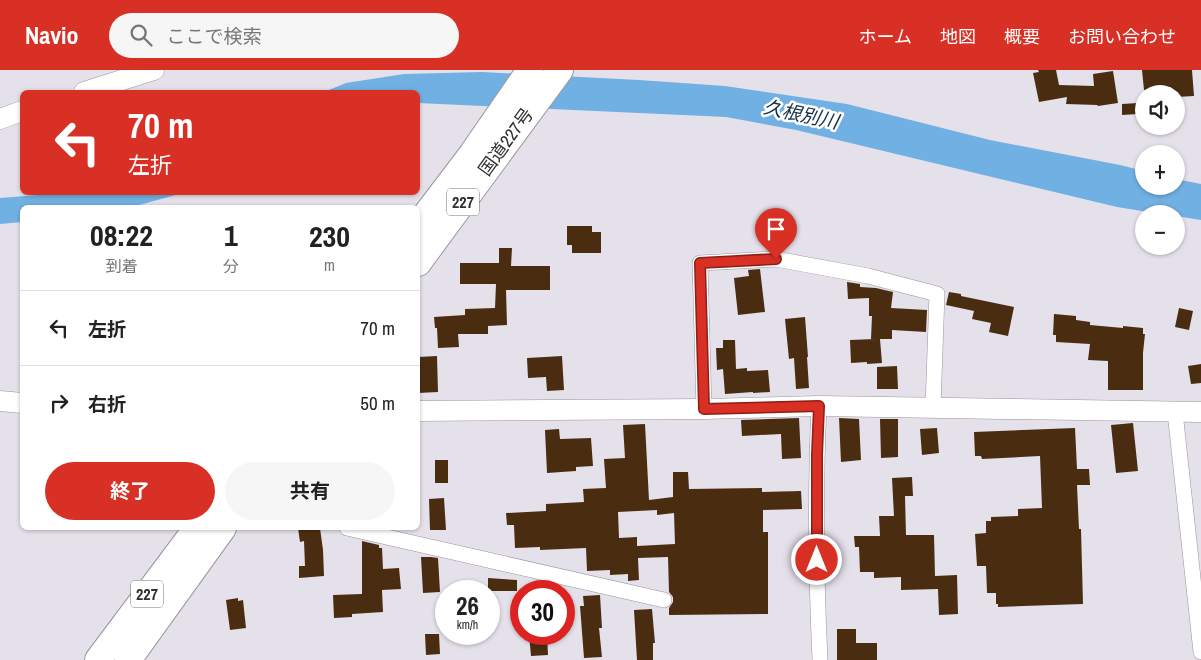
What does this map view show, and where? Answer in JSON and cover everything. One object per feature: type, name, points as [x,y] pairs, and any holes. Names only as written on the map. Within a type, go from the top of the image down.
[{"type":"highway","name":"国道227号","points":[[420,260],[495,138],[530,70]]},
{"type":"highway","name":"国道227号","points":[[420,222],[472,154],[495,138],[560,70]]},
{"type":"highway","name":"227","points":[[98,660],[196,530]]},
{"type":"highway","name":"227","points":[[128,660],[222,530]]},
{"type":"street","points":[[90,90],[154,70]]},
{"type":"street","points":[[0,118],[20,112]]},
{"type":"street","points":[[704,409],[700,263],[776,259],[868,276],[937,294],[933,408]]},
{"type":"street","points":[[0,401],[20,403]]},
{"type":"street","points":[[819,406],[817,595],[820,660]]},
{"type":"street","points":[[420,411],[704,409],[819,406],[1201,412]]},
{"type":"street","points":[[1175,412],[1201,652]]},
{"type":"street","points":[[356,530],[664,600]]},
{"type":"water","name":"久根別川","points":[[482,72],[725,86],[847,104],[990,140],[1135,169],[1135,195],[1185,195],[1185,181],[1201,184],[1201,220],[1185,217],[1185,205],[1135,205],[1135,210],[1117,207],[796,130],[726,117],[420,103],[420,90],[329,90],[346,83],[404,74]]},
{"type":"water","points":[[38,195],[176,195],[139,205],[20,205],[20,222],[0,224],[0,198]]},
{"type":"building","points":[[1038,70],[1056,70],[1059,85],[1094,86],[1093,74],[1113,71],[1118,103],[1098,106],[1066,104],[1067,97],[1039,102],[1033,73],[1039,72]]},
{"type":"building","points":[[1142,70],[1192,70],[1194,96],[1185,96],[1185,85],[1144,85]]},
{"type":"building","points":[[1135,103],[1135,114],[1122,115],[1122,104]]},
{"type":"building","points":[[567,226],[592,226],[592,232],[601,232],[601,253],[572,253],[572,245],[567,245]]},
{"type":"building","points":[[499,248],[512,248],[511,266],[550,266],[550,290],[506,290],[507,325],[488,326],[488,334],[458,334],[459,347],[438,348],[437,328],[435,328],[434,317],[465,315],[465,309],[495,308],[496,284],[460,284],[460,263],[499,263]]},
{"type":"building","points":[[760,269],[765,312],[738,315],[734,278],[749,276],[748,270]]},
{"type":"building","points":[[847,282],[860,284],[860,287],[893,292],[891,308],[927,310],[926,332],[892,330],[892,339],[880,339],[882,363],[851,363],[850,340],[875,339],[871,339],[872,316],[869,316],[869,298],[848,299]]},
{"type":"building","points":[[949,292],[1014,307],[1008,336],[989,332],[991,323],[972,319],[974,311],[946,305]]},
{"type":"building","points":[[1179,308],[1193,311],[1189,330],[1175,327]]},
{"type":"building","points":[[1054,314],[1076,316],[1076,320],[1090,322],[1090,325],[1143,328],[1143,334],[1145,334],[1143,390],[1108,390],[1108,361],[1088,360],[1090,344],[1056,342],[1056,335],[1053,335]]},
{"type":"building","points":[[805,317],[809,388],[796,389],[794,358],[789,359],[785,319]]},
{"type":"building","points":[[723,340],[735,340],[736,369],[747,368],[747,371],[768,370],[770,392],[725,394],[723,369],[717,370],[716,348],[723,348]]},
{"type":"building","points":[[437,356],[438,392],[420,393],[420,357]]},
{"type":"building","points":[[562,356],[564,390],[547,391],[546,377],[528,378],[527,358]]},
{"type":"building","points":[[1201,364],[1201,383],[1191,384],[1188,366]]},
{"type":"building","points":[[897,366],[898,389],[877,389],[877,367]]},
{"type":"building","points":[[799,418],[801,458],[782,459],[781,434],[742,436],[741,420]]},
{"type":"building","points":[[839,418],[859,419],[861,460],[841,462]]},
{"type":"building","points":[[880,419],[898,419],[898,457],[881,458]]},
{"type":"building","points":[[1133,423],[1138,471],[1116,473],[1111,425]]},
{"type":"building","points":[[645,424],[649,500],[673,497],[673,472],[688,472],[689,489],[762,488],[762,492],[801,491],[802,509],[763,510],[763,532],[768,532],[768,614],[669,615],[669,608],[673,602],[673,597],[669,592],[668,557],[638,558],[639,580],[628,581],[628,574],[610,575],[610,570],[587,571],[586,548],[540,550],[540,547],[515,548],[514,525],[507,525],[506,513],[546,511],[546,504],[584,502],[583,489],[606,488],[604,459],[625,458],[623,425]],"holes":[[[657,510],[657,515],[674,513],[675,544],[637,546],[637,537],[619,538],[618,512]]]},
{"type":"building","points":[[937,428],[939,453],[922,455],[920,429]]},
{"type":"building","points":[[1075,428],[1077,469],[1089,469],[1090,485],[1077,485],[1079,529],[1081,529],[1083,604],[998,607],[998,604],[996,604],[996,593],[987,593],[986,566],[977,566],[975,534],[986,533],[986,521],[991,521],[991,517],[1018,516],[1018,509],[1042,508],[1040,456],[982,459],[981,456],[975,456],[974,432]]},
{"type":"building","points":[[559,429],[560,439],[591,438],[593,466],[576,467],[576,471],[547,473],[545,430]]},
{"type":"building","points":[[435,460],[448,460],[448,483],[435,483]]},
{"type":"building","points":[[912,477],[913,496],[905,496],[906,535],[934,535],[935,576],[957,575],[958,614],[939,615],[938,589],[901,590],[901,577],[874,578],[874,572],[860,572],[859,547],[855,547],[854,536],[880,536],[879,516],[894,516],[892,478]]},
{"type":"building","points":[[444,498],[446,530],[430,530],[429,499]]},
{"type":"building","points":[[298,530],[320,530],[324,576],[299,578],[299,566],[305,566],[304,541],[300,542]]},
{"type":"building","points":[[362,541],[379,545],[379,548],[382,548],[383,569],[399,568],[401,589],[382,590],[383,612],[352,614],[352,617],[334,618],[333,595],[362,594]]},
{"type":"building","points":[[421,557],[438,558],[439,580],[435,580],[435,592],[423,593]]},
{"type":"building","points":[[488,578],[517,580],[510,580],[510,591],[500,591],[500,580],[488,580]]},
{"type":"building","points":[[600,595],[602,628],[599,628],[602,657],[584,658],[580,606],[584,606],[583,596]]},
{"type":"building","points":[[238,598],[238,601],[243,600],[246,628],[230,630],[226,600]]},
{"type":"building","points":[[652,609],[655,643],[653,643],[653,660],[637,660],[634,610]]},
{"type":"building","points":[[837,629],[856,629],[856,643],[877,643],[877,660],[837,660]]},
{"type":"building","points":[[425,634],[435,634],[435,645],[440,645],[440,654],[426,655]]},
{"type":"building","points":[[530,645],[548,645],[548,655],[531,656]]},
{"type":"route","points":[[776,259],[700,263],[704,409],[819,406],[817,560]]}]
